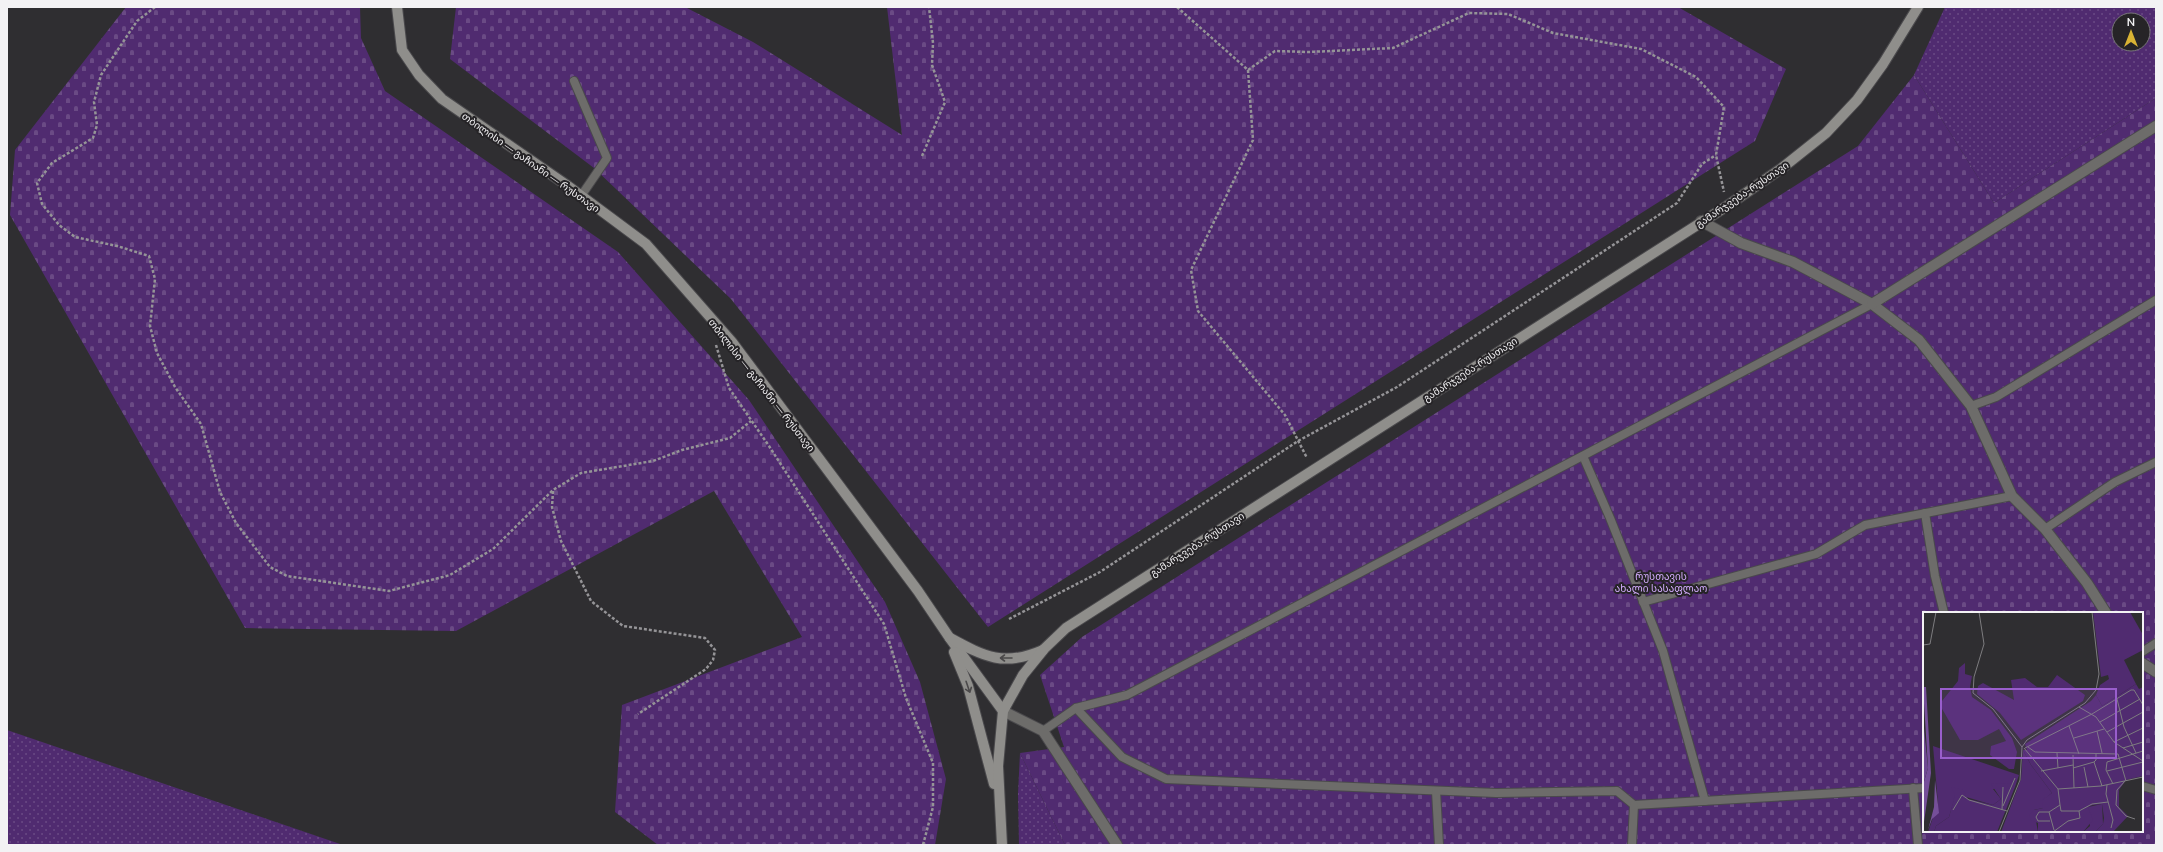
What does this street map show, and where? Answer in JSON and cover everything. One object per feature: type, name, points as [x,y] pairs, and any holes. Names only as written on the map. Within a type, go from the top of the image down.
[{"type":"main road","name":"თბილისი — გაჩიანი — რუსთავი","points":[[397,7],[402,50],[419,75],[442,99],[581,196],[646,244],[719,327],[918,591],[949,637],[1003,711]]},
{"type":"main road","name":"გამარჯვება-რუსთავი","points":[[1003,711],[1023,675],[1044,649],[1066,628],[1312,469],[1701,221],[1727,206],[1782,168],[1831,127],[1857,100],[1879,70],[1918,7]]},
{"type":"main road","points":[[949,637],[981,655],[1000,658],[1029,656],[1044,649]]},
{"type":"main road","points":[[949,637],[968,686],[987,750],[999,804]]},
{"type":"main road","points":[[1002,845],[998,766],[1003,711]]},
{"type":"street","points":[[1872,304],[2156,126]]},
{"type":"street","points":[[1701,221],[1742,242],[1793,262],[1872,304],[1919,340],[1971,406],[2012,496],[2045,528],[2087,583],[2105,612]]},
{"type":"street","points":[[2143,664],[2156,672]]},
{"type":"street","points":[[1003,711],[1043,731],[1117,845]]},
{"type":"lane","points":[[574,81],[607,158],[581,196]]},
{"type":"lane","points":[[1971,406],[1996,397],[2156,300]]},
{"type":"lane","points":[[1043,731],[1076,708],[1127,695],[1872,304]]},
{"type":"lane","points":[[1583,456],[1663,651],[1705,801]]},
{"type":"lane","points":[[2045,528],[2115,482],[2156,462]]},
{"type":"lane","points":[[1644,602],[1816,554],[1865,525],[2012,496]]},
{"type":"lane","points":[[1925,513],[1935,576],[1944,612]]},
{"type":"lane","points":[[2143,651],[2156,643]]},
{"type":"lane","points":[[1076,708],[1122,757],[1166,779],[1496,793],[1617,791],[1634,805],[1923,788]]},
{"type":"lane","points":[[2143,786],[2156,790]]},
{"type":"lane","points":[[1913,788],[1918,845]]},
{"type":"lane","points":[[1436,791],[1439,845]]},
{"type":"lane","points":[[1632,845],[1634,805]]},
{"type":"path","points":[[155,7],[137,21],[100,75],[94,102],[97,125],[93,138],[52,163],[37,184],[42,204],[59,225],[75,237],[117,246],[149,256],[155,279],[150,326],[157,353],[174,387],[202,424],[220,492],[236,523],[270,567],[286,576],[389,591],[450,575],[493,549],[553,490],[581,473],[653,461],[682,450],[730,438],[751,421]]},
{"type":"path","points":[[922,156],[944,102],[932,65],[934,43],[929,7]]},
{"type":"path","points":[[1177,7],[1248,70],[1253,140],[1191,270],[1198,311],[1285,415],[1312,469]]},
{"type":"path","points":[[1248,70],[1275,51],[1309,52],[1393,48],[1469,13],[1508,14],[1553,33],[1641,49],[1696,77],[1724,107],[1716,155],[1727,206]]},
{"type":"path","points":[[1009,619],[1100,572],[1298,440],[1397,387],[1676,203],[1702,164],[1716,155]]},
{"type":"path","points":[[719,327],[716,349],[729,388],[884,624],[906,698],[933,763],[933,807],[923,845]]},
{"type":"path","points":[[553,490],[552,507],[561,542],[591,601],[623,626],[705,638],[715,650],[713,660],[706,669],[638,714]]},
{"type":"green space","points":[[126,7],[360,7],[361,38],[385,91],[618,252],[749,400],[885,602],[920,682],[946,779],[935,845],[658,845],[615,812],[622,705],[802,637],[714,491],[456,631],[245,628],[10,215],[15,150]]},
{"type":"green space","points":[[456,7],[685,7],[753,42],[902,135],[887,7],[1678,7],[1786,69],[1755,141],[988,627],[731,299],[594,168],[450,59]]},
{"type":"green space","points":[[1945,7],[2156,7],[2156,98],[1994,203],[1914,75]]},
{"type":"green space","name":"რუსთავის ახალი სასაფლაო","points":[[1914,75],[1994,203],[2156,98],[2156,845],[1065,845],[1020,753],[1064,747],[1040,675],[1082,637],[1858,146]]},
{"type":"green space","points":[[7,730],[343,845],[7,845]]},
{"type":"green space","points":[[1020,753],[1065,845],[1019,845],[1018,794]]}]
